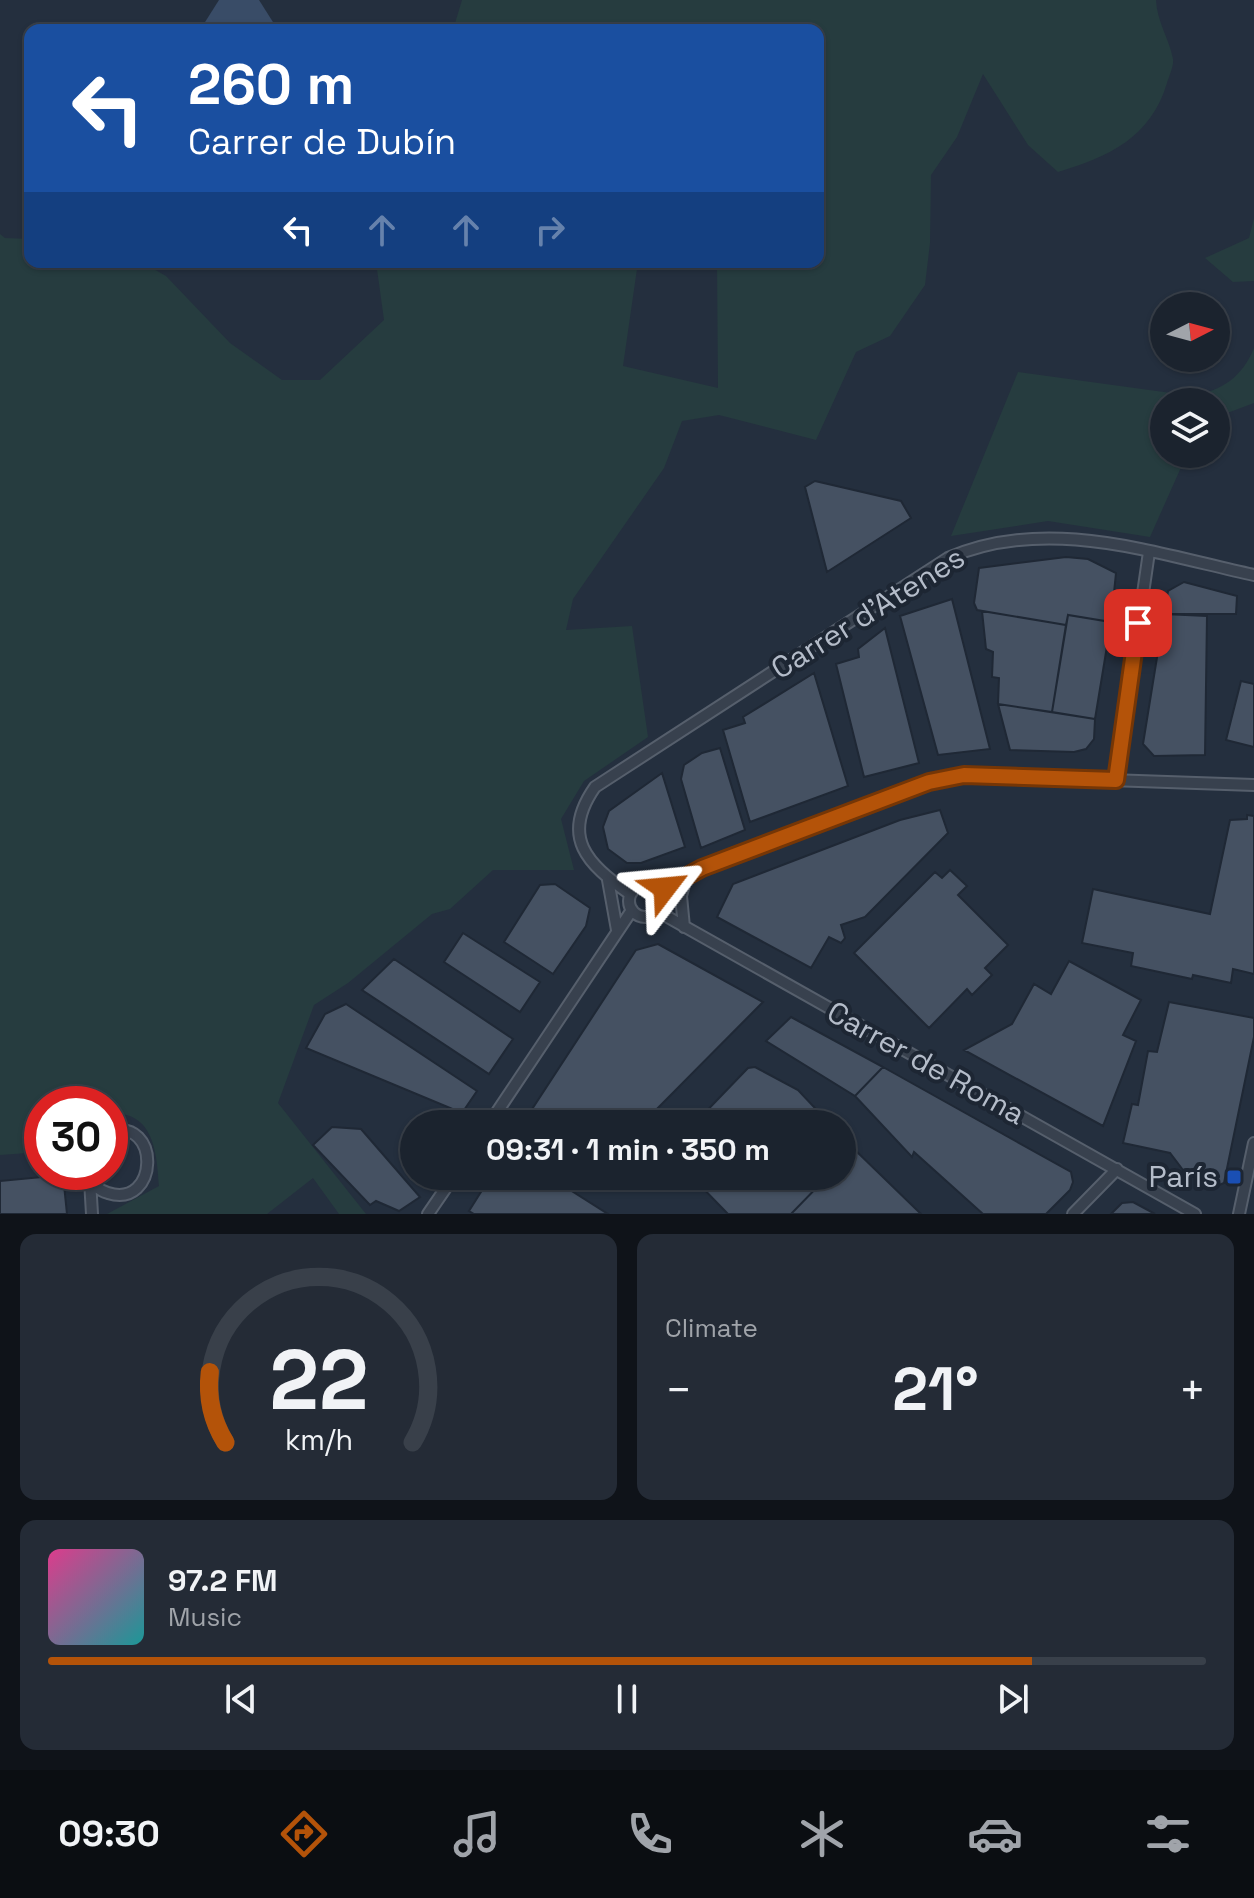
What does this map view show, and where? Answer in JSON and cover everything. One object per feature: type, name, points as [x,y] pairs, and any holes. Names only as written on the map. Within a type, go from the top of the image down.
[{"type":"street","name":"Carrer d'Atenes","points":[[608,880],[583,851],[577,826],[585,802],[595,787],[948,558],[977,546],[1024,538],[1107,542],[1254,575]]},
{"type":"street","points":[[1116,780],[1149,552]]},
{"type":"street","points":[[658,892],[687,874],[929,782],[964,775],[1254,785]]},
{"type":"street","points":[[684,927],[681,896],[687,874]]},
{"type":"street","points":[[608,880],[630,894]]},
{"type":"street","points":[[608,880],[617,930]]},
{"type":"street","points":[[630,894],[643,885],[658,892],[661,902],[657,911],[643,917],[632,910]]},
{"type":"street","points":[[498,1110],[632,910],[630,894]]},
{"type":"street","name":"Carrer de Roma","points":[[657,911],[1195,1214]]},
{"type":"street","points":[[101,1190],[120,1195],[135,1190],[149,1170],[149,1153],[139,1138],[128,1132]]},
{"type":"street","points":[[1239,1214],[1254,1143]]},
{"type":"street","points":[[1073,1214],[1117,1169]]},
{"type":"street","points":[[90,1190],[92,1214]]},
{"type":"street","points":[[428,1214],[444,1190]]},
{"type":"green space","points":[[462,0],[1156,0],[1173,62],[1160,102],[1139,131],[1111,151],[1058,172],[1028,145],[983,74],[957,137],[931,175],[930,243],[925,285],[890,336],[856,352],[816,440],[719,415],[682,421],[664,468],[573,599],[566,630],[632,626],[648,737],[584,781],[561,819],[574,870],[493,870],[450,909],[432,914],[348,983],[314,1005],[278,1103],[366,1214],[339,1214],[313,1178],[267,1214],[107,1214],[159,1186],[157,1161],[150,1136],[136,1119],[128,1116],[128,1086],[24,1086],[24,1153],[0,1155],[0,234],[5,238],[24,239],[24,268],[152,268],[166,276],[230,343],[282,380],[320,380],[384,320],[377,268],[637,268],[623,366],[718,388],[717,268],[824,268],[824,24],[455,24]]},
{"type":"green space","points":[[1254,218],[1254,281],[1233,282],[1205,258],[1249,238]]},
{"type":"green space","points":[[1254,348],[1254,403],[1230,412],[1230,388],[1218,388],[1230,381]]},
{"type":"green space","points":[[1018,372],[1150,390],[1150,468],[1181,468],[1150,537],[1048,521],[951,536]]},
{"type":"water","points":[[219,0],[259,0],[274,24],[204,24]]},
{"type":"building","points":[[815,481],[901,501],[911,518],[827,572],[805,487]]},
{"type":"building","points":[[1066,557],[1088,559],[1116,573],[1111,622],[1068,615],[1066,625],[977,610],[974,603],[979,568]]},
{"type":"building","points":[[1184,582],[1237,596],[1236,614],[1164,614],[1168,591]]},
{"type":"building","points":[[952,599],[990,749],[938,755],[900,616]]},
{"type":"building","points":[[982,611],[1066,625],[1052,712],[998,704],[999,678],[992,677],[993,652],[986,649]]},
{"type":"building","points":[[1164,614],[1207,616],[1205,755],[1154,756],[1143,744]]},
{"type":"building","points":[[1068,615],[1111,622],[1095,719],[1052,712]]},
{"type":"building","points":[[885,628],[919,763],[864,777],[836,664],[859,657],[858,649]]},
{"type":"building","points":[[814,673],[848,786],[750,822],[723,730],[745,723],[743,717]]},
{"type":"building","points":[[1241,681],[1254,684],[1254,747],[1226,740]]},
{"type":"building","points":[[998,704],[1095,719],[1094,739],[1086,749],[1074,752],[1010,750]]},
{"type":"building","points":[[720,748],[745,830],[701,848],[681,779],[684,765],[702,753]]},
{"type":"building","points":[[662,773],[685,847],[641,863],[627,863],[608,849],[603,827],[609,811]]},
{"type":"building","points":[[940,810],[948,833],[865,917],[841,925],[845,938],[841,943],[829,937],[811,968],[717,917],[733,884],[900,820]]},
{"type":"building","points":[[1247,815],[1254,816],[1254,974],[1233,969],[1231,983],[1193,975],[1192,979],[1131,966],[1133,953],[1082,943],[1093,889],[1210,914],[1230,820],[1247,819]]},
{"type":"building","points":[[950,870],[967,886],[958,895],[1008,945],[985,968],[992,975],[972,995],[967,989],[929,1028],[854,953],[935,872],[942,878]]},
{"type":"building","points":[[555,884],[590,908],[586,926],[553,974],[504,942],[540,885]]},
{"type":"building","points":[[463,933],[540,982],[520,1012],[444,962]]},
{"type":"building","points":[[658,944],[763,1002],[656,1110],[532,1110],[636,950]]},
{"type":"building","points":[[394,959],[513,1039],[489,1074],[362,990]]},
{"type":"building","points":[[1069,961],[1141,1000],[1123,1035],[1136,1041],[1103,1126],[964,1050],[1012,1024],[1034,984],[1051,994]]},
{"type":"building","points":[[1169,1002],[1254,1018],[1254,1037],[1224,1183],[1217,1186],[1186,1174],[1170,1153],[1123,1143],[1132,1104],[1138,1105],[1148,1051],[1157,1052]]},
{"type":"building","points":[[346,1004],[477,1091],[464,1110],[455,1110],[306,1048],[325,1014]]},
{"type":"building","points":[[791,1017],[883,1067],[855,1096],[766,1041]]},
{"type":"building","points":[[755,1067],[798,1090],[817,1110],[708,1110],[748,1068]]},
{"type":"building","points":[[883,1067],[1071,1172],[1073,1182],[1070,1190],[1046,1214],[983,1214],[914,1152],[912,1157],[855,1096]]},
{"type":"building","points":[[332,1127],[361,1129],[400,1174],[400,1190],[414,1190],[420,1197],[399,1211],[376,1201],[370,1205],[313,1145]]},
{"type":"building","points":[[856,1151],[921,1214],[791,1214],[814,1190],[856,1190]]},
{"type":"building","points":[[24,1179],[24,1190],[65,1190],[67,1214],[0,1214],[0,1181]]},
{"type":"building","points":[[482,1190],[570,1190],[608,1214],[474,1214],[469,1211]]},
{"type":"building","points":[[705,1190],[814,1190],[791,1214],[728,1214]]},
{"type":"building","points":[[1133,1202],[1155,1214],[1111,1214],[1122,1203]]},
{"type":"place","name":"París","points":[[1234,1177]]},
{"type":"route","points":[[665,888],[687,874],[929,782],[964,775],[1116,780],[1138,623]]}]
